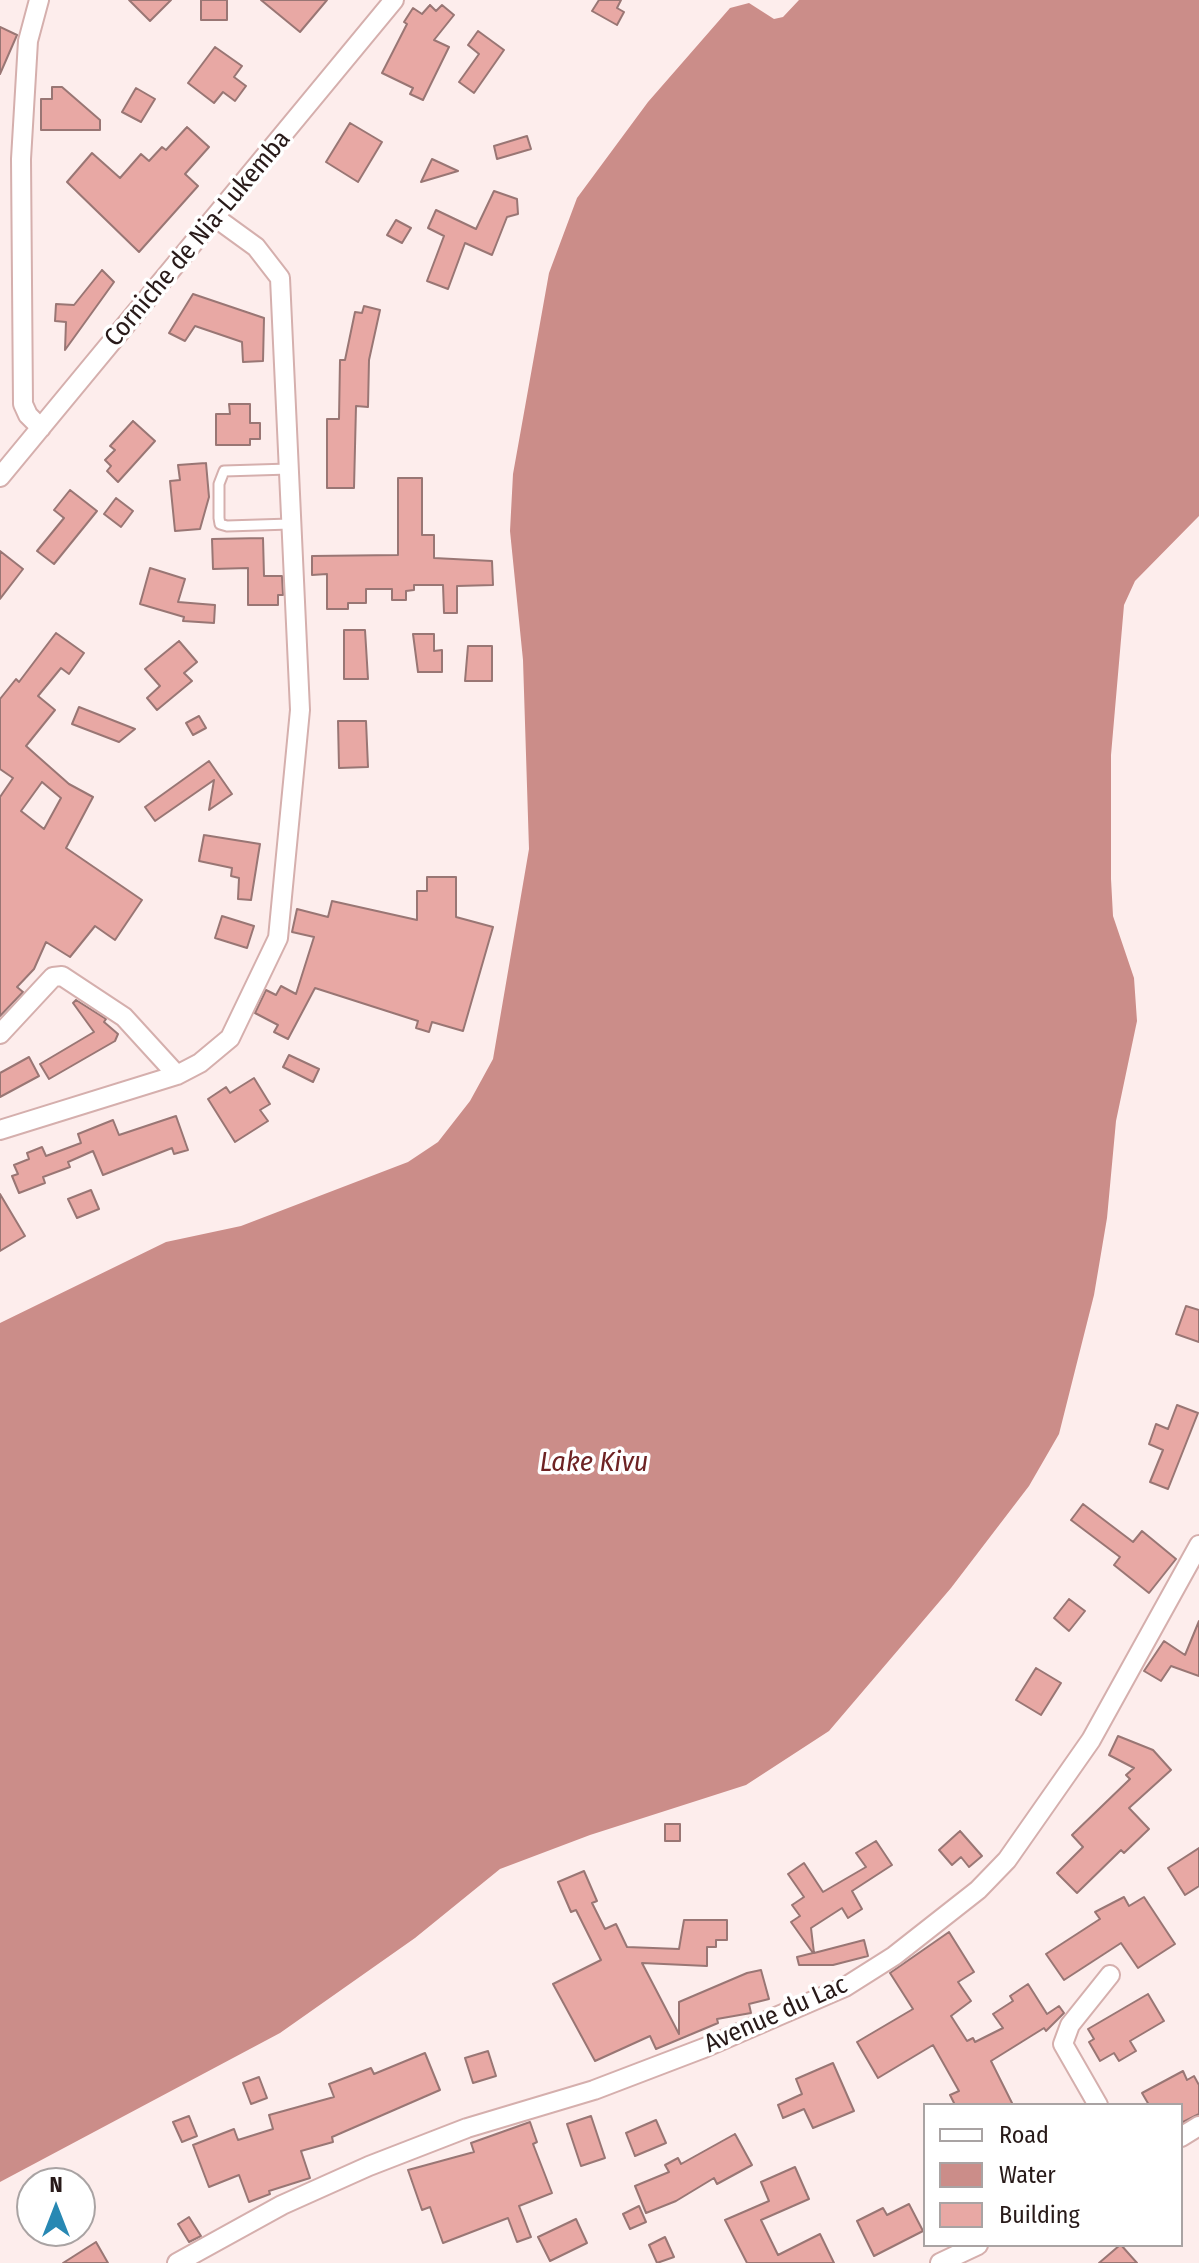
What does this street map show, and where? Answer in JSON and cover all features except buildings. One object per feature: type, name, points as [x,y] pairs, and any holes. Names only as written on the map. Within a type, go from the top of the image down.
[{"type":"street","points":[[39,0],[28,41],[21,159],[23,404],[28,415],[41,428]]},
{"type":"street","name":"Corniche de Nia-Lukemba","points":[[0,477],[394,0]]},
{"type":"street","points":[[0,1130],[177,1075],[200,1063],[230,1038],[278,938],[300,710],[280,278],[256,247],[216,218]]},
{"type":"street","points":[[0,1034],[53,977],[62,976],[124,1017],[177,1075]]},
{"type":"street","name":"Avenue du Lac","points":[[177,2263],[282,2205],[369,2166],[467,2128],[594,2090],[704,2048],[845,1987],[894,1956],[959,1907],[1007,1860],[1091,1740],[1199,1545]]},
{"type":"street","points":[[1097,2103],[1063,2044],[1070,2025],[1110,1975]]},
{"type":"street","points":[[940,2263],[974,2247]]},
{"type":"lane","points":[[289,469],[224,471],[220,476],[219,518],[220,524],[227,526],[290,524]]},
{"type":"water","name":"Lake Kivu","points":[[799,0],[1199,0],[1199,516],[1135,581],[1124,605],[1111,755],[1111,879],[1113,916],[1134,978],[1137,1021],[1116,1121],[1107,1218],[1094,1295],[1059,1434],[1029,1486],[951,1588],[829,1731],[746,1785],[590,1835],[500,1869],[415,1938],[280,2033],[28,2167],[16,2167],[16,2173],[0,2182],[0,1323],[166,1242],[241,1226],[408,1162],[438,1142],[470,1101],[493,1059],[529,849],[523,660],[510,531],[513,474],[549,273],[577,198],[648,102],[730,8],[749,3],[774,19],[783,17]]}]
